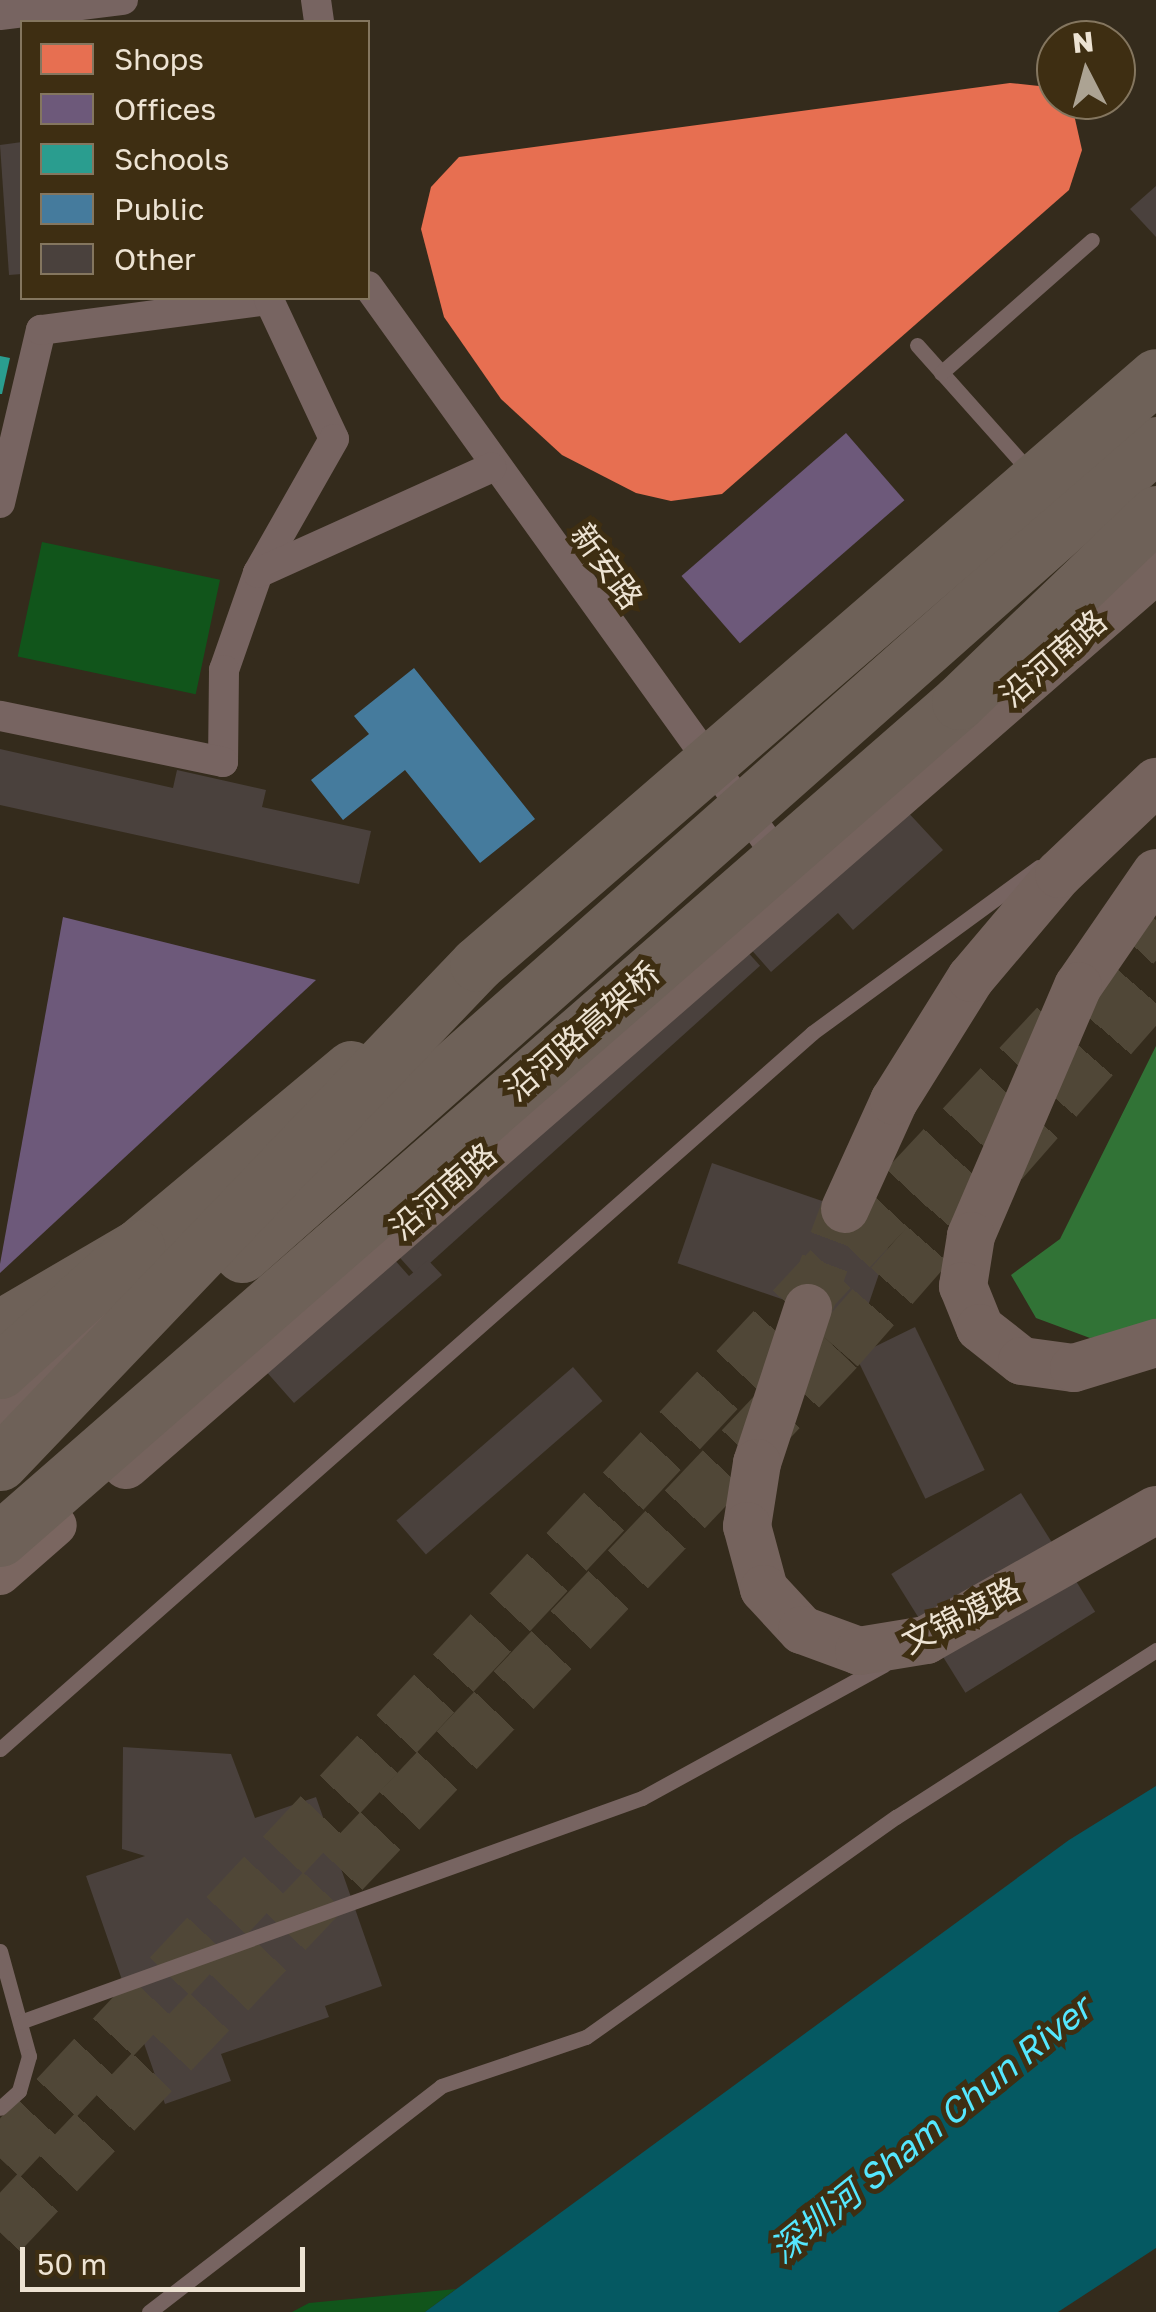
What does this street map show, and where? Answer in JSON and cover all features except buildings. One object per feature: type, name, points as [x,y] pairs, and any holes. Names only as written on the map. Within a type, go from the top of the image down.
[{"type":"highway","points":[[12,1372],[136,1247],[476,964],[1156,376]]},
{"type":"highway","name":"沿河路高架桥","points":[[0,1466],[1156,444]]},
{"type":"highway","name":"沿河路高架桥","points":[[0,1539],[959,702],[1156,513]]},
{"type":"highway","points":[[0,1466],[476,964]]},
{"type":"highway","points":[[0,1328],[136,1247]]},
{"type":"main road","points":[[0,1410],[12,1372],[724,785],[1156,410]]},
{"type":"main road","name":"沿河南路","points":[[0,1574],[1156,569]]},
{"type":"main road","points":[[846,1209],[894,1100],[972,978],[1059,874],[1156,783]]},
{"type":"main road","points":[[1156,873],[1078,986],[971,1236],[963,1286],[980,1328],[1022,1361],[1074,1368],[1156,1343]]},
{"type":"main road","name":"文锦渡路","points":[[808,1308],[749,1497],[764,1589],[826,1644],[896,1651],[926,1640],[1156,1510]]},
{"type":"main road","points":[[12,1372],[88,1410],[126,1465]]},
{"type":"main road","points":[[0,1454],[126,1465]]},
{"type":"street","points":[[0,15],[123,0]]},
{"type":"street","name":"新安路","points":[[370,289],[491,468],[797,882]]},
{"type":"street","points":[[0,503],[41,330],[269,300],[334,439],[258,573],[224,670],[223,762],[0,716]]},
{"type":"street","points":[[258,573],[491,468]]},
{"type":"lane","points":[[941,373],[1092,240]]},
{"type":"lane","points":[[917,345],[1054,498]]},
{"type":"lane","points":[[0,1749],[812,1033],[1156,783]]},
{"type":"lane","points":[[20,2022],[642,1798],[926,1640]]},
{"type":"lane","points":[[150,2312],[441,2086],[586,2038],[896,1817],[1156,1650]]},
{"type":"lane","points":[[0,1952],[20,2022],[28,2075],[0,2108]]},
{"type":"green space","points":[[42,542],[220,580],[196,694],[18,656]]},
{"type":"green space","points":[[1156,1046],[1156,1328],[1090,1338],[1036,1318],[1011,1275],[1060,1239]]},
{"type":"green space","points":[[456,2289],[425,2312],[292,2312],[309,2303]]},
{"type":"water","name":"深圳河 Sham Chun River","points":[[1156,1786],[1156,2248],[1058,2312],[425,2312],[1069,1840]]},
{"type":"tunnel","points":[[0,2158],[1156,920]]},
{"type":"tunnel","points":[[0,2232],[837,1348],[1156,983]]},
{"type":"tunnel","points":[[808,1308],[845,1209]]}]
